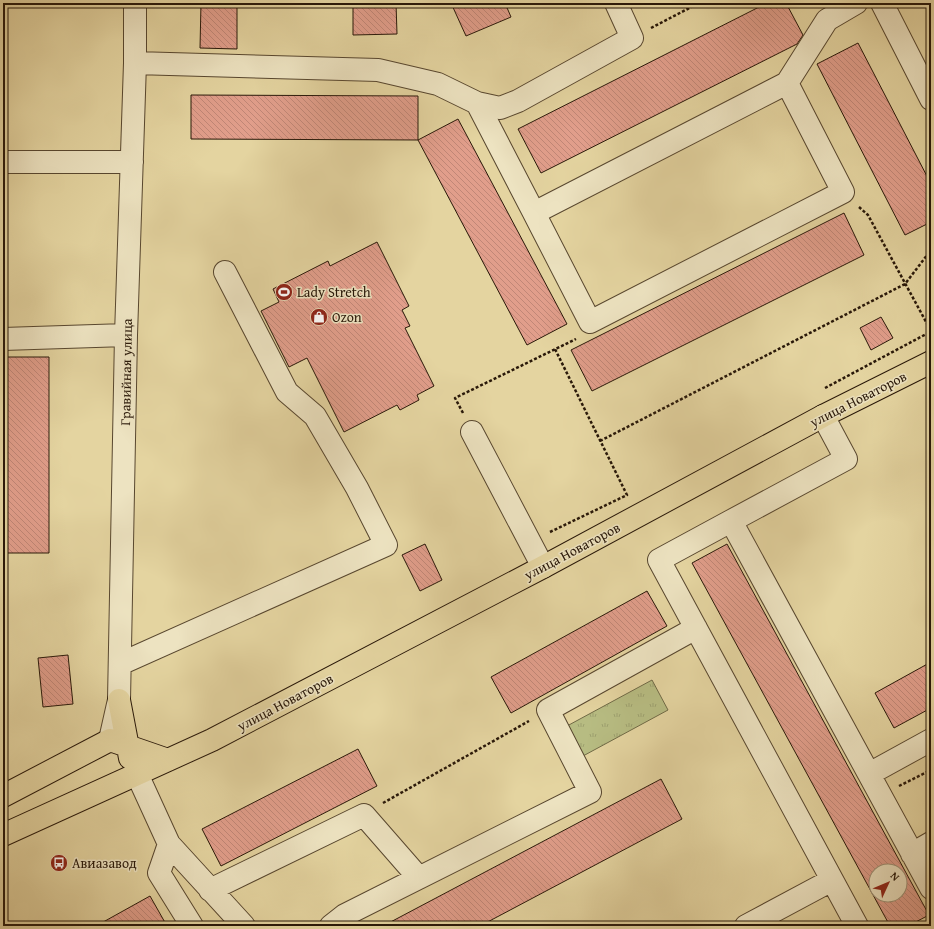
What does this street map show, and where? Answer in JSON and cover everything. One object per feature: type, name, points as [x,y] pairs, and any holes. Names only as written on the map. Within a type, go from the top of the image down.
[{"type":"main road","name":"улица Новаторов","points":[[3,835],[212,740],[543,567],[823,416],[931,362]]},
{"type":"main road","points":[[112,785],[130,758],[119,700]]},
{"type":"main road","points":[[3,796],[110,740],[168,760]]},
{"type":"street","name":"Гравийная улица","points":[[110,740],[119,700],[126,335],[135,63],[135,3]]},
{"type":"street","points":[[135,63],[378,70],[438,84],[477,103],[500,108],[518,101],[632,38],[616,3]]},
{"type":"street","points":[[534,214],[787,83],[827,20],[856,3]]},
{"type":"street","points":[[882,3],[931,99]]},
{"type":"street","points":[[477,103],[590,322],[843,192],[787,83]]},
{"type":"street","points":[[3,162],[132,162]]},
{"type":"street","points":[[120,664],[386,545],[357,488],[315,416],[287,392],[225,272]]},
{"type":"street","points":[[3,339],[126,335]]},
{"type":"street","points":[[823,416],[846,459],[659,560],[857,926]]},
{"type":"street","points":[[472,432],[543,567]]},
{"type":"street","points":[[732,521],[931,888]]},
{"type":"street","points":[[331,926],[345,916],[590,792],[548,710],[696,628]]},
{"type":"street","points":[[869,774],[931,740]]},
{"type":"street","points":[[137,774],[169,844],[244,926]]},
{"type":"street","points":[[210,890],[364,814],[419,878]]},
{"type":"street","points":[[912,854],[931,843]]},
{"type":"street","points":[[169,844],[159,873],[192,926]]},
{"type":"street","points":[[746,926],[832,880]]},
{"type":"path","points":[[632,38],[699,3]]},
{"type":"path","points":[[843,192],[868,215],[930,332],[931,331]]},
{"type":"path","points":[[600,441],[904,284],[931,250]]},
{"type":"path","points":[[472,432],[455,398],[555,350],[626,495],[530,542]]},
{"type":"path","points":[[364,814],[548,710]]},
{"type":"path","points":[[881,796],[931,770]]},
{"type":"green space","points":[[652,680],[668,710],[583,756],[567,726]]},
{"type":"building","points":[[201,3],[237,3],[237,49],[200,48]]},
{"type":"building","points":[[353,3],[396,3],[397,34],[353,35]]},
{"type":"building","points":[[451,3],[505,3],[511,17],[466,36]]},
{"type":"building","points":[[767,3],[786,3],[803,35],[797,44],[541,173],[518,129]]},
{"type":"building","points":[[858,43],[931,184],[931,222],[905,235],[817,64]]},
{"type":"building","points":[[191,95],[418,96],[418,140],[191,139]]},
{"type":"building","points":[[458,119],[567,324],[527,345],[418,140]]},
{"type":"building","points":[[844,213],[864,255],[592,391],[571,350]]},
{"type":"building","points":[[377,242],[409,306],[402,310],[410,326],[405,328],[434,386],[417,395],[419,400],[400,410],[397,405],[344,432],[307,358],[289,367],[261,311],[279,302],[273,289],[328,261],[330,266]]},
{"type":"building","points":[[881,317],[893,338],[871,350],[860,328]]},
{"type":"building","points":[[3,357],[49,357],[49,553],[3,553]]},
{"type":"building","points":[[425,544],[442,580],[420,591],[402,555]]},
{"type":"building","points":[[727,544],[901,863],[868,863],[868,886],[692,563]]},
{"type":"building","points":[[647,591],[667,626],[511,713],[491,677]]},
{"type":"building","points":[[68,655],[73,704],[43,707],[38,658]]},
{"type":"building","points":[[931,662],[931,708],[894,728],[875,693]]},
{"type":"building","points":[[358,749],[377,786],[221,866],[202,829]]},
{"type":"building","points":[[661,779],[682,819],[480,926],[383,926]]},
{"type":"building","points":[[908,876],[929,915],[908,926],[890,926],[877,903],[908,903]]},
{"type":"building","points":[[150,896],[167,926],[96,926]]},
{"type":"place","name":"Lady Stretch","points":[[284,292]]},
{"type":"place","name":"Ozon","points":[[319,317]]},
{"type":"place","name":"Авиазавод","points":[[59,863]]}]
